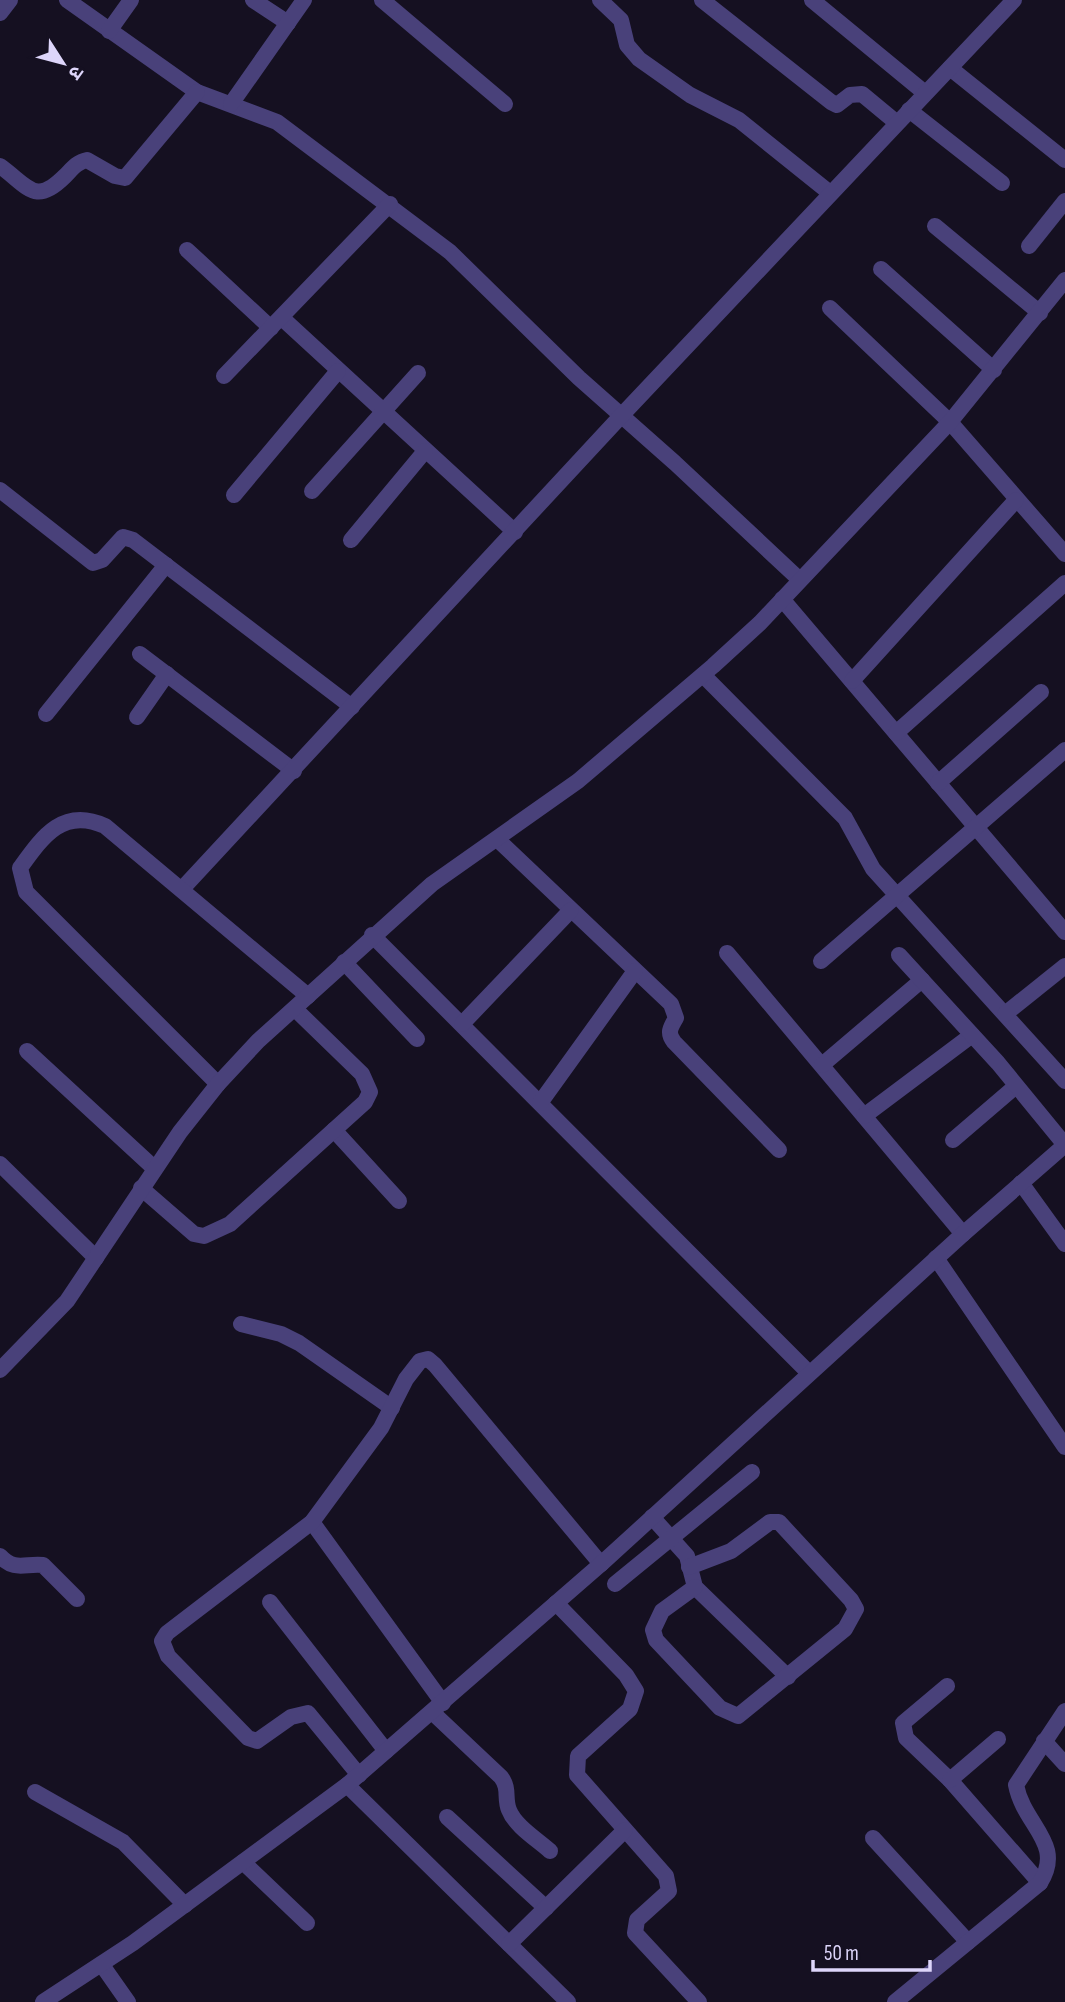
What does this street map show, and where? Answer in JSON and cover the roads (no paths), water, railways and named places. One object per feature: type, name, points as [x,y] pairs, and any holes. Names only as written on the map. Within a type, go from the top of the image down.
[{"type":"street","points":[[0,13],[10,0]]},
{"type":"street","points":[[67,0],[197,92],[277,122],[390,204],[482,281],[621,416],[800,580]]},
{"type":"street","points":[[109,31],[131,0]]},
{"type":"street","points":[[253,0],[288,23]]},
{"type":"street","points":[[231,104],[304,0]]},
{"type":"street","points":[[382,0],[505,104]]},
{"type":"street","points":[[600,0],[621,20],[627,45],[639,59],[690,95],[739,120],[830,194]]},
{"type":"street","points":[[702,0],[831,102],[837,104],[850,95],[862,94],[897,123]]},
{"type":"street","points":[[812,0],[925,93]]},
{"type":"street","points":[[183,889],[621,416],[1014,0]]},
{"type":"street","points":[[950,68],[1065,160]]},
{"type":"street","points":[[0,166],[34,191],[43,194],[51,190],[79,162],[87,160],[115,176],[125,178],[197,92]]},
{"type":"street","points":[[909,110],[1002,183]]},
{"type":"street","points":[[1029,246],[1065,201]]},
{"type":"street","points":[[223,376],[390,204]]},
{"type":"street","points":[[935,226],[1040,313]]},
{"type":"street","points":[[187,250],[338,371],[515,532]]},
{"type":"street","points":[[881,269],[994,370]]},
{"type":"street","points":[[0,1370],[67,1301],[154,1168],[218,1084],[372,935],[432,884],[578,781],[704,675],[800,580],[950,422],[1065,280]]},
{"type":"street","points":[[830,308],[950,422],[1065,554]]},
{"type":"street","points":[[234,495],[338,371]]},
{"type":"street","points":[[312,491],[418,373]]},
{"type":"street","points":[[351,540],[425,451]]},
{"type":"street","points":[[0,490],[93,563],[102,560],[123,537],[166,565],[352,707]]},
{"type":"street","points":[[852,681],[1016,500]]},
{"type":"street","points":[[46,714],[166,565]]},
{"type":"street","points":[[896,733],[1065,583]]},
{"type":"street","points":[[782,598],[1065,932]]},
{"type":"street","points":[[140,654],[294,771]]},
{"type":"street","points":[[137,717],[167,674]]},
{"type":"street","points":[[704,675],[845,818],[873,869],[1065,1081]]},
{"type":"street","points":[[938,783],[1041,692]]},
{"type":"street","points":[[821,961],[1065,750]]},
{"type":"street","points":[[218,1084],[26,892],[20,868],[42,837],[65,822],[86,818],[105,826],[308,996]]},
{"type":"street","points":[[497,839],[671,1004],[676,1018],[669,1029],[674,1042],[779,1150]]},
{"type":"street","points":[[462,1024],[571,910]]},
{"type":"street","points":[[372,935],[808,1373]]},
{"type":"street","points":[[727,953],[963,1234]]},
{"type":"street","points":[[43,2002],[102,1965],[353,1780],[601,1564],[808,1373],[1065,1145],[972,1035],[899,955]]},
{"type":"street","points":[[344,962],[417,1039]]},
{"type":"street","points":[[1005,1014],[1065,966]]},
{"type":"street","points":[[540,1103],[635,971]]},
{"type":"street","points":[[822,1065],[922,980]]},
{"type":"street","points":[[141,1188],[194,1234],[204,1236],[230,1224],[365,1102],[370,1092],[362,1074],[295,1009]]},
{"type":"street","points":[[864,1116],[972,1035]]},
{"type":"street","points":[[27,1051],[154,1168]]},
{"type":"street","points":[[953,1140],[1016,1086]]},
{"type":"street","points":[[334,1130],[399,1201]]},
{"type":"street","points":[[0,1164],[96,1258]]},
{"type":"street","points":[[1021,1183],[1065,1244]]},
{"type":"street","points":[[936,1258],[1065,1447]]},
{"type":"street","points":[[241,1324],[281,1334],[299,1343],[392,1408]]},
{"type":"street","points":[[568,2002],[353,1780],[308,1713],[291,1717],[257,1741],[248,1738],[168,1656],[162,1641],[167,1633],[312,1522],[381,1428],[413,1367],[428,1359],[601,1564]]},
{"type":"street","points":[[615,1584],[752,1472]]},
{"type":"street","points":[[652,1517],[687,1556],[695,1587],[788,1677]]},
{"type":"street","points":[[312,1522],[437,1708],[501,1777],[509,1791],[509,1809],[513,1817],[550,1851]]},
{"type":"street","points":[[690,1567],[731,1551],[770,1522],[779,1522],[851,1600],[856,1609],[845,1629],[738,1716],[728,1714],[697,1686],[656,1640],[653,1630],[662,1611],[695,1587]]},
{"type":"street","points":[[0,1556],[12,1566],[21,1568],[43,1565],[77,1599]]},
{"type":"street","points":[[270,1602],[386,1751]]},
{"type":"street","points":[[556,1603],[626,1675],[636,1692],[629,1709],[578,1756],[578,1775],[670,1884],[669,1891],[636,1920],[635,1933],[699,2002]]},
{"type":"street","points":[[947,1686],[910,1716],[902,1729],[906,1738],[950,1780],[1040,1883]]},
{"type":"street","points":[[895,2002],[1060,1867],[1059,1852],[1054,1841],[1026,1810],[1016,1785],[1065,1711]]},
{"type":"street","points":[[950,1780],[998,1738]]},
{"type":"street","points":[[1044,1741],[1065,1764]]},
{"type":"street","points":[[35,1792],[123,1842],[185,1905]]},
{"type":"street","points":[[447,1817],[546,1908]]},
{"type":"street","points":[[509,1944],[625,1830]]},
{"type":"street","points":[[873,1839],[968,1942]]},
{"type":"street","points":[[243,1862],[307,1923]]},
{"type":"street","points":[[102,1965],[128,2002]]}]
